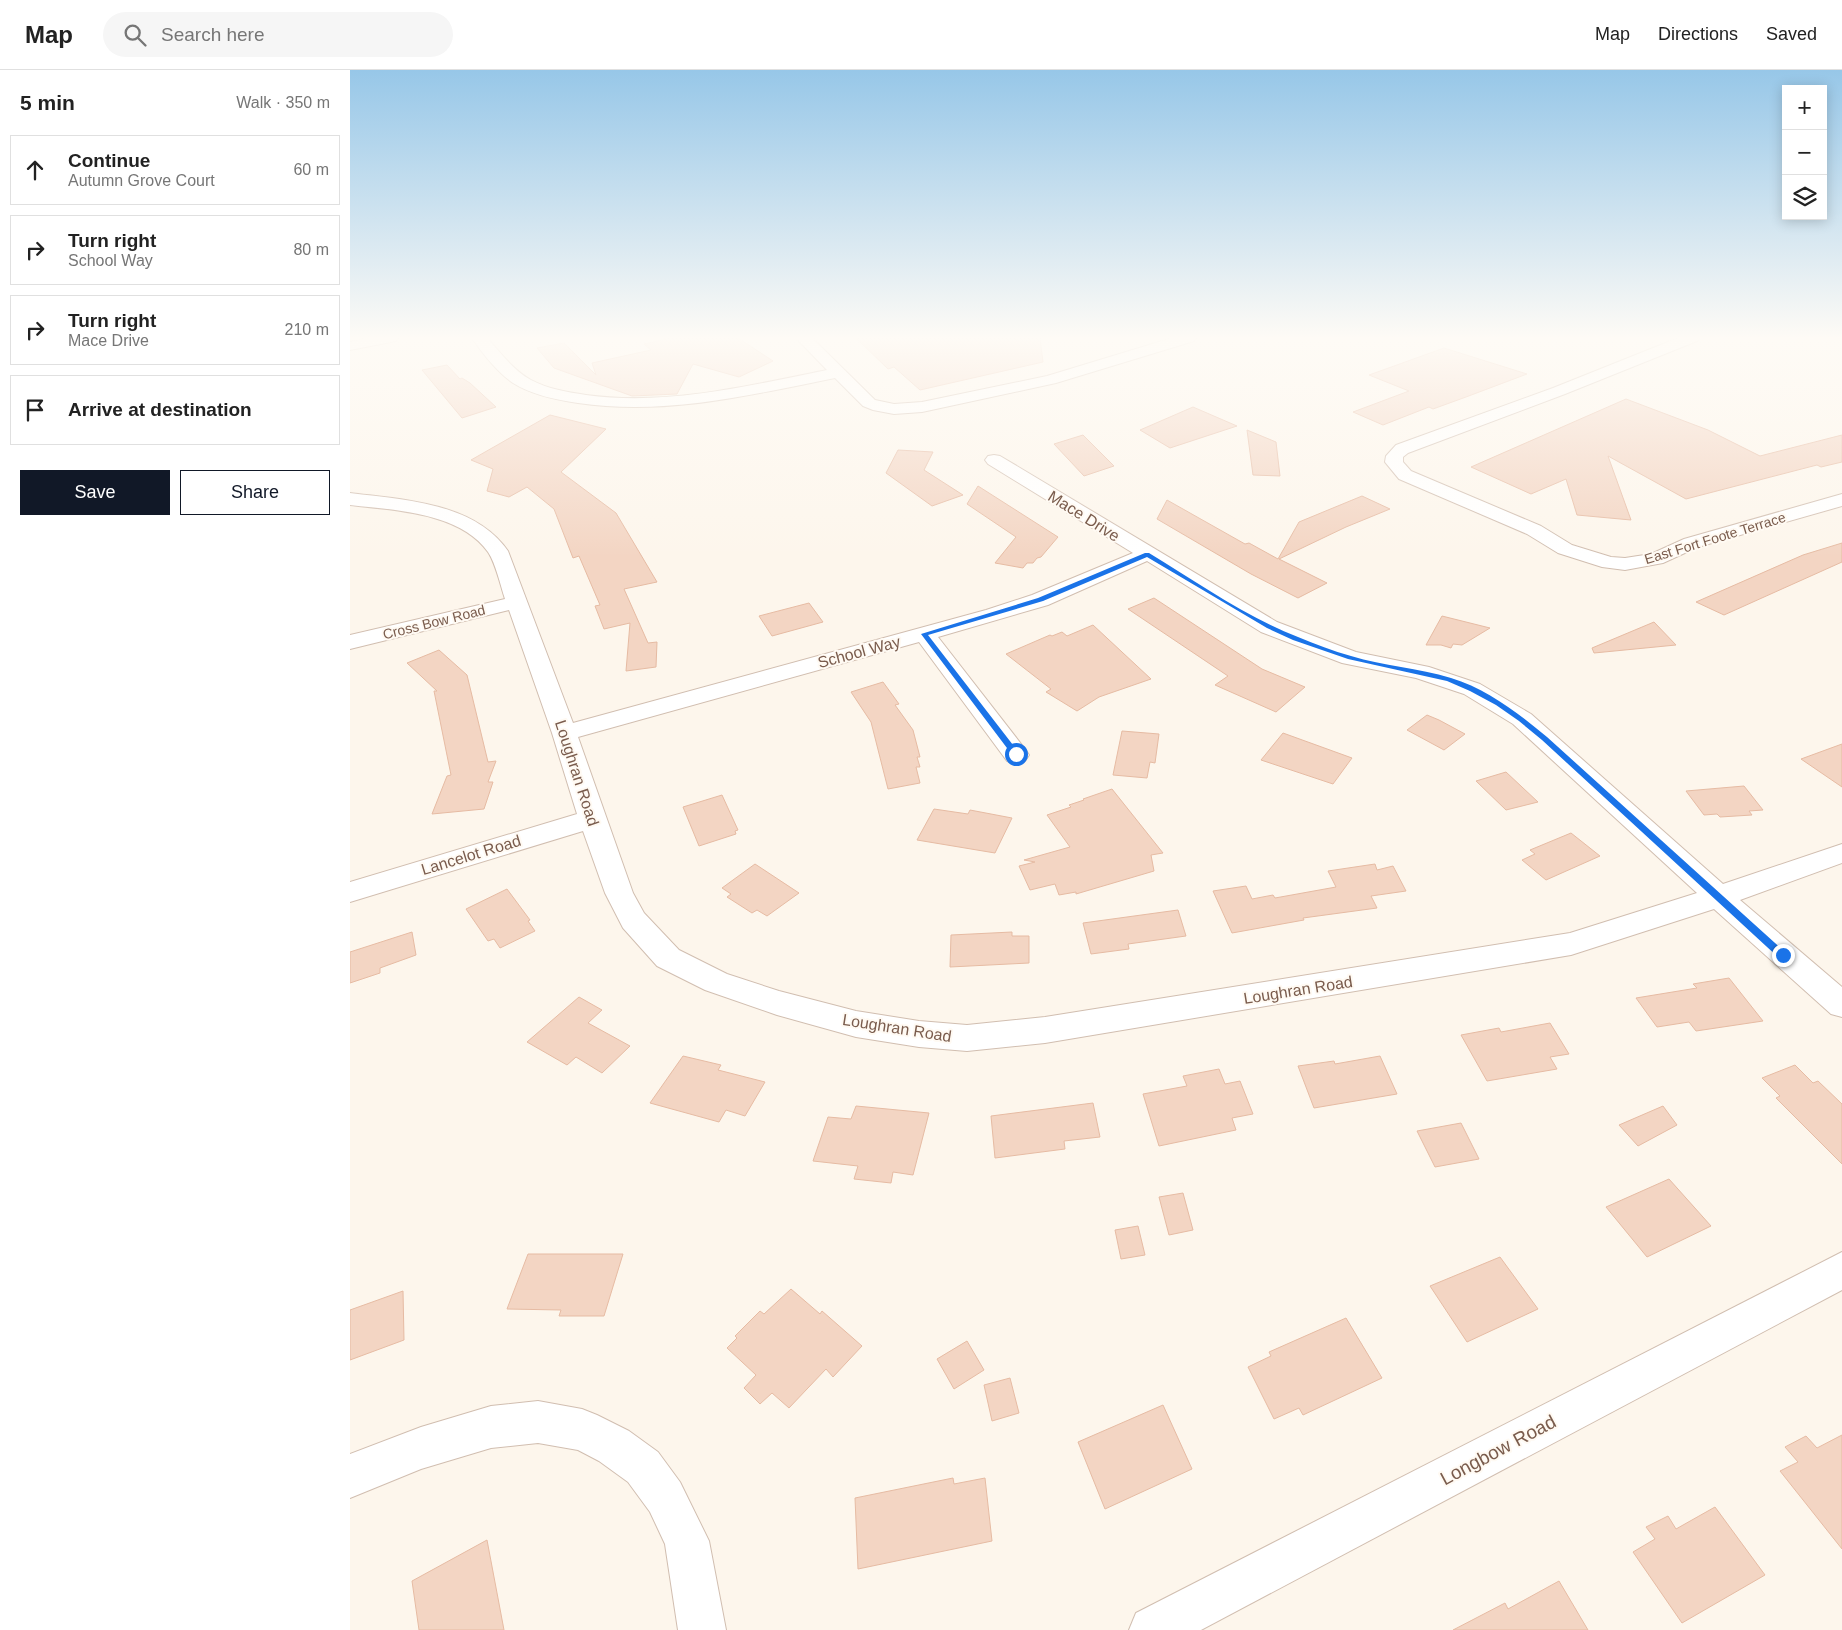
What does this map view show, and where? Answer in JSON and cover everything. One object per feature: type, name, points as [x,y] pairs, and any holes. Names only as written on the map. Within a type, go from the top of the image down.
[{"type":"street","name":"East Fort Foote Terrace","points":[[1505,411],[1421,441],[1395,453],[1393,458],[1394,465],[1405,475],[1534,530],[1565,549],[1609,563],[1625,564],[1656,559],[1691,543],[1842,500]]},
{"type":"street","name":"Mace Drive","points":[[994,460],[1269,627],[1296,639],[1350,658],[1449,680],[1472,689],[1498,703],[1544,739],[1718,897],[1842,1005]]},
{"type":"street","name":"Loughran Road","points":[[350,500],[433,513],[472,527],[488,538],[498,551],[564,733],[592,819],[620,893],[633,920],[668,958],[716,982],[777,1004],[856,1024],[919,1034],[957,1037],[1045,1030],[1571,944],[1718,897],[1842,853]]},
{"type":"street","name":"School Way","points":[[564,733],[924,634],[1040,600],[1147,554]]},
{"type":"street","name":"Cross Bow Road","points":[[350,642],[517,602]]},
{"type":"street","points":[[924,634],[1016,754]]},
{"type":"street","name":"Lancelot Road","points":[[350,892],[592,819]]},
{"type":"street","name":"Longbow Road","points":[[1153,1630],[1842,1270]]},
{"type":"street","points":[[350,1476],[422,1448],[491,1427],[538,1422],[582,1430],[614,1446],[643,1467],[665,1496],[687,1541],[702,1630]]},
{"type":"building","points":[[456,411],[484,411],[462,418]]},
{"type":"building","points":[[1184,411],[1202,411],[1237,426],[1170,448],[1140,430]]},
{"type":"building","points":[[1356,411],[1419,411],[1383,425],[1353,412]]},
{"type":"building","points":[[1599,411],[1657,411],[1708,430],[1760,456],[1842,435],[1842,462],[1821,467],[1817,465],[1686,499],[1608,456],[1631,520],[1577,515],[1566,479],[1531,494],[1471,467]]},
{"type":"building","points":[[550,415],[606,429],[561,472],[616,513],[657,582],[624,589],[648,643],[657,642],[656,667],[626,671],[630,623],[604,629],[595,606],[600,605],[579,556],[573,558],[554,509],[527,487],[509,497],[487,491],[493,469],[471,460]]},
{"type":"building","points":[[1247,430],[1276,442],[1280,476],[1253,475]]},
{"type":"building","points":[[1083,435],[1114,466],[1084,476],[1054,444]]},
{"type":"building","points":[[898,450],[933,452],[924,470],[963,495],[932,506],[886,473]]},
{"type":"building","points":[[978,486],[1058,537],[1041,557],[1037,558],[1033,563],[1027,563],[1023,568],[995,563],[1016,537],[967,504]]},
{"type":"building","points":[[1362,496],[1390,509],[1346,527],[1279,559],[1327,583],[1298,598],[1251,574],[1157,519],[1167,500],[1245,544],[1249,543],[1278,559],[1299,522]]},
{"type":"building","points":[[1842,543],[1842,562],[1724,615],[1696,602],[1803,555]]},
{"type":"building","points":[[1154,598],[1262,669],[1305,687],[1276,712],[1215,685],[1228,676],[1128,609]]},
{"type":"building","points":[[809,603],[823,622],[772,636],[759,616]]},
{"type":"building","points":[[1442,616],[1490,628],[1462,645],[1453,644],[1451,648],[1441,645],[1426,645]]},
{"type":"building","points":[[1654,622],[1676,645],[1594,653],[1592,648]]},
{"type":"building","points":[[1093,625],[1151,679],[1099,697],[1077,711],[1046,692],[1051,689],[1006,654],[1050,635],[1062,632],[1067,636]]},
{"type":"building","points":[[439,650],[467,675],[488,762],[496,761],[488,782],[493,782],[484,809],[432,814],[447,776],[451,775],[434,691],[437,691],[407,663]]},
{"type":"building","points":[[883,682],[899,704],[895,705],[913,730],[920,757],[917,757],[920,767],[916,767],[920,783],[888,789],[871,722],[851,692]]},
{"type":"building","points":[[1427,715],[1465,734],[1444,750],[1407,730]]},
{"type":"building","points":[[1122,731],[1159,734],[1155,763],[1150,762],[1147,778],[1113,775]]},
{"type":"building","points":[[1283,733],[1352,758],[1333,784],[1261,760]]},
{"type":"building","points":[[1842,744],[1842,787],[1801,759]]},
{"type":"building","points":[[1506,772],[1538,802],[1506,810],[1476,781]]},
{"type":"building","points":[[1744,786],[1763,810],[1749,811],[1752,815],[1720,817],[1717,814],[1704,815],[1686,791]]},
{"type":"building","points":[[1112,789],[1163,853],[1151,855],[1154,871],[1076,894],[1076,892],[1059,895],[1055,884],[1030,890],[1019,866],[1035,862],[1024,860],[1070,847],[1047,815]]},
{"type":"building","points":[[722,795],[738,830],[735,831],[736,834],[699,846],[683,807]]},
{"type":"building","points":[[934,809],[968,814],[970,810],[1012,818],[995,853],[917,840]]},
{"type":"building","points":[[1571,833],[1600,856],[1546,880],[1522,860],[1535,854],[1530,850]]},
{"type":"building","points":[[755,864],[799,893],[767,916],[757,910],[752,913],[727,897],[731,894],[722,888]]},
{"type":"building","points":[[1375,864],[1377,870],[1393,866],[1406,891],[1371,896],[1377,908],[1303,918],[1304,920],[1232,933],[1213,891],[1246,886],[1252,899],[1273,895],[1275,898],[1336,887],[1328,871]]},
{"type":"building","points":[[507,889],[530,920],[528,921],[535,931],[500,948],[494,939],[488,941],[466,909]]},
{"type":"building","points":[[1178,910],[1186,936],[1128,944],[1129,949],[1091,954],[1083,923]]},
{"type":"building","points":[[412,932],[416,955],[380,968],[380,973],[350,983],[350,952]]},
{"type":"building","points":[[1012,932],[1012,936],[1029,936],[1029,963],[950,967],[951,935]]},
{"type":"building","points":[[1729,978],[1763,1021],[1696,1031],[1689,1022],[1657,1027],[1636,998],[1697,988],[1693,984]]},
{"type":"building","points":[[579,997],[602,1010],[588,1023],[630,1046],[602,1073],[576,1057],[567,1065],[527,1042]]},
{"type":"building","points":[[1550,1023],[1569,1054],[1550,1057],[1557,1069],[1487,1081],[1461,1035],[1499,1028],[1501,1032]]},
{"type":"building","points":[[683,1056],[721,1065],[718,1070],[765,1082],[745,1116],[726,1110],[719,1122],[650,1103]]},
{"type":"building","points":[[1380,1056],[1397,1094],[1314,1108],[1298,1066],[1334,1061],[1335,1064]]},
{"type":"building","points":[[1795,1065],[1813,1083],[1818,1081],[1842,1104],[1842,1164],[1776,1098],[1780,1096],[1762,1078]]},
{"type":"building","points":[[1219,1069],[1225,1084],[1240,1081],[1253,1114],[1232,1118],[1236,1130],[1159,1146],[1143,1094],[1187,1086],[1183,1076]]},
{"type":"building","points":[[1093,1103],[1100,1137],[1064,1141],[1065,1149],[995,1158],[991,1116]]},
{"type":"building","points":[[856,1106],[929,1113],[913,1175],[893,1172],[891,1183],[854,1179],[858,1166],[813,1161],[828,1117],[851,1119]]},
{"type":"building","points":[[1663,1106],[1677,1125],[1638,1146],[1619,1125]]},
{"type":"building","points":[[1461,1123],[1479,1159],[1435,1167],[1417,1131]]},
{"type":"building","points":[[1669,1179],[1711,1226],[1647,1257],[1606,1207]]},
{"type":"building","points":[[1183,1193],[1193,1230],[1169,1235],[1159,1197]]},
{"type":"building","points":[[1138,1226],[1145,1255],[1121,1259],[1115,1230]]},
{"type":"building","points":[[528,1254],[623,1254],[604,1316],[559,1316],[561,1310],[507,1309]]},
{"type":"building","points":[[1500,1257],[1538,1309],[1467,1342],[1430,1286]]},
{"type":"building","points":[[791,1289],[820,1314],[822,1311],[862,1346],[833,1377],[826,1369],[789,1408],[772,1393],[760,1404],[744,1388],[756,1375],[727,1348],[737,1338],[735,1336],[760,1311],[764,1314]]},
{"type":"building","points":[[403,1291],[404,1340],[350,1360],[350,1310]]},
{"type":"building","points":[[1346,1318],[1382,1378],[1303,1415],[1299,1408],[1274,1419],[1248,1367],[1271,1356],[1269,1352]]},
{"type":"building","points":[[967,1341],[984,1370],[954,1389],[937,1359]]},
{"type":"building","points":[[1010,1378],[1019,1413],[992,1421],[984,1385]]},
{"type":"building","points":[[1163,1405],[1192,1469],[1105,1509],[1078,1442]]},
{"type":"building","points":[[1842,1435],[1842,1549],[1780,1471],[1798,1462],[1785,1447],[1806,1436],[1817,1448]]},
{"type":"building","points":[[953,1478],[954,1484],[985,1478],[992,1541],[858,1569],[855,1498]]},
{"type":"building","points":[[1715,1507],[1765,1575],[1682,1623],[1633,1552],[1655,1539],[1646,1527],[1668,1516],[1676,1529]]},
{"type":"building","points":[[487,1540],[504,1630],[419,1630],[412,1581]]},
{"type":"building","points":[[1559,1581],[1588,1630],[1453,1630],[1505,1603],[1508,1609]]},
{"type":"route","points":[[1016,754],[924,634],[1040,600],[1147,554],[1269,627],[1296,639],[1350,658],[1421,672],[1449,680],[1472,689],[1498,703],[1544,739],[1783,955]]}]
